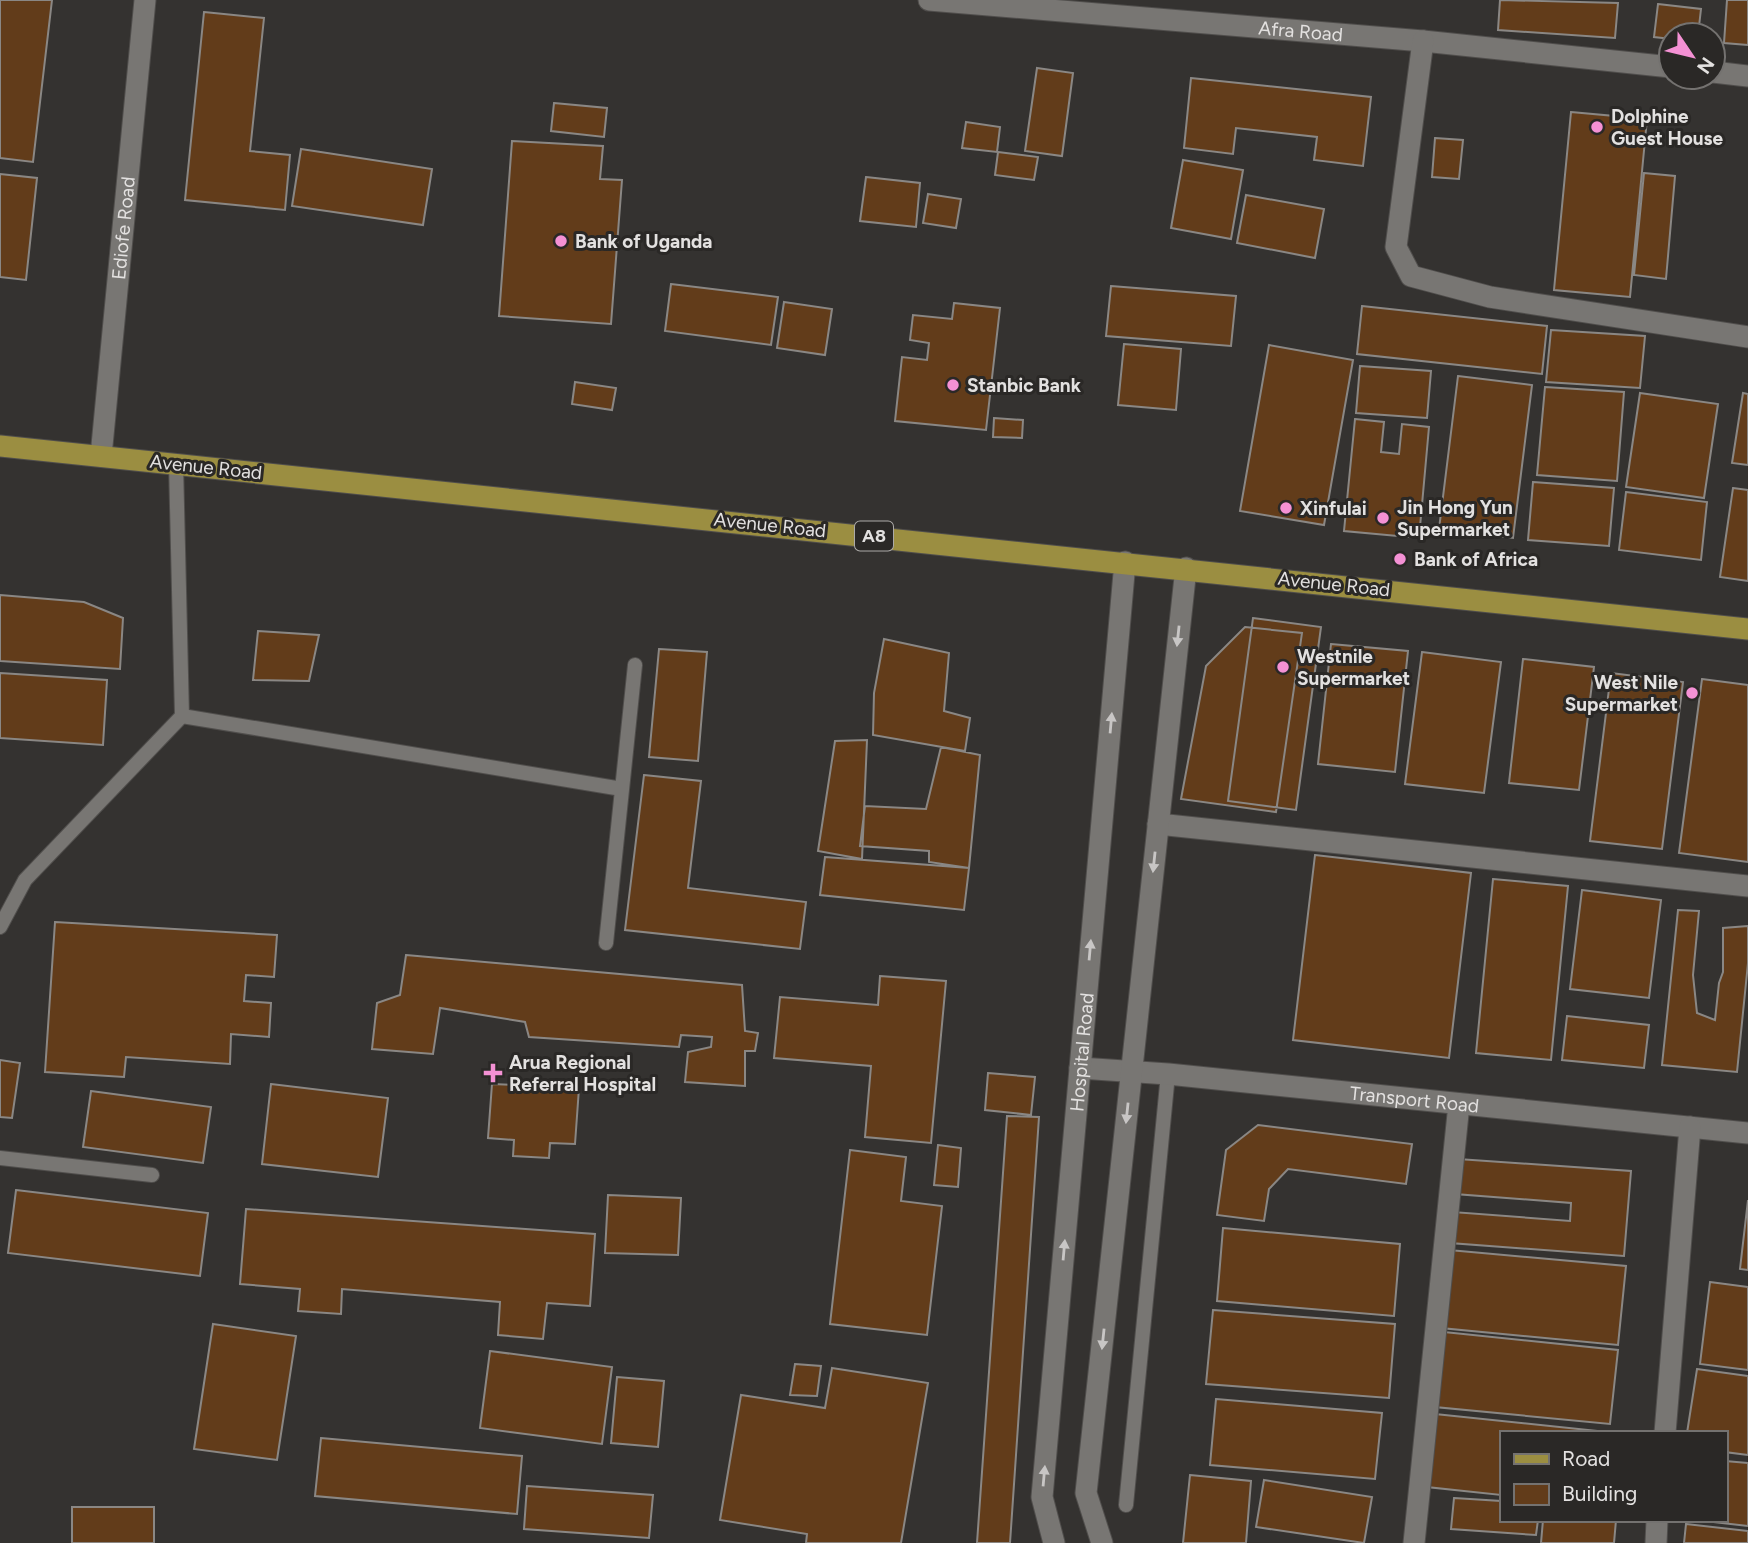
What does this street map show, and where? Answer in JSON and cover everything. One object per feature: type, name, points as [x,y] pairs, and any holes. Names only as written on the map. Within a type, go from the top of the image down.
[{"type":"main road","name":"Avenue Road","points":[[0,446],[1748,629]]},
{"type":"street","name":"Ediofe Road","points":[[101,457],[145,0]]},
{"type":"street","name":"Afra Road","points":[[929,0],[1423,41],[1657,66]]},
{"type":"street","points":[[1423,41],[1396,247],[1411,276],[1490,297],[1748,337]]},
{"type":"street","points":[[1727,74],[1748,76]]},
{"type":"street","name":"Hospital Road","points":[[1054,1543],[1042,1497],[1125,562]]},
{"type":"street","points":[[1101,1543],[1086,1493],[1185,568]]},
{"type":"street","points":[[1158,824],[1748,886]]},
{"type":"street","name":"Transport Road","points":[[1080,1068],[1131,1070],[1748,1133]]},
{"type":"street","points":[[1414,1543],[1459,1104]]},
{"type":"street","points":[[1665,1431],[1690,1127]]},
{"type":"street","points":[[1656,1543],[1657,1522]]},
{"type":"lane","points":[[0,927],[25,880],[182,716],[176,464]]},
{"type":"lane","points":[[606,943],[635,665]]},
{"type":"lane","points":[[182,716],[622,789]]},
{"type":"lane","points":[[1126,1505],[1168,1074]]},
{"type":"lane","points":[[0,1158],[152,1175]]},
{"type":"building","points":[[0,0],[52,0],[33,162],[0,158]]},
{"type":"building","points":[[1500,0],[1618,3],[1615,38],[1498,30]]},
{"type":"building","points":[[1727,0],[1748,0],[1748,45],[1727,43]]},
{"type":"building","points":[[1658,4],[1701,9],[1700,21],[1657,21],[1657,37],[1654,37]]},
{"type":"building","points":[[204,12],[264,18],[250,151],[290,155],[285,210],[185,200]]},
{"type":"building","points":[[1037,68],[1073,73],[1062,156],[1025,151]]},
{"type":"building","points":[[1191,78],[1371,97],[1363,166],[1314,160],[1317,137],[1236,128],[1233,154],[1184,148]]},
{"type":"building","points":[[554,103],[607,108],[604,137],[551,131]]},
{"type":"building","points":[[1571,112],[1647,119],[1630,297],[1554,290]]},
{"type":"building","points":[[966,122],[1000,127],[997,152],[962,148]]},
{"type":"building","points":[[1435,138],[1463,140],[1459,179],[1432,177]]},
{"type":"building","points":[[512,141],[603,146],[600,179],[622,180],[611,324],[499,316]]},
{"type":"building","points":[[301,149],[432,169],[423,225],[292,206]]},
{"type":"building","points":[[998,152],[1038,157],[1034,180],[995,175]]},
{"type":"building","points":[[1183,160],[1243,170],[1231,239],[1171,228]]},
{"type":"building","points":[[1644,173],[1675,176],[1666,279],[1634,275]]},
{"type":"building","points":[[0,174],[37,178],[26,280],[0,277]]},
{"type":"building","points":[[866,177],[920,183],[916,227],[860,221]]},
{"type":"building","points":[[928,194],[961,199],[956,228],[923,223]]},
{"type":"building","points":[[1246,195],[1324,209],[1315,258],[1237,243]]},
{"type":"building","points":[[671,284],[778,297],[771,345],[665,331]]},
{"type":"building","points":[[1111,286],[1236,296],[1231,346],[1106,336]]},
{"type":"building","points":[[784,302],[832,309],[825,355],[777,348]]},
{"type":"building","points":[[954,303],[1000,308],[986,430],[895,421],[902,357],[927,360],[929,343],[910,340],[913,315],[952,319]]},
{"type":"building","points":[[1362,306],[1547,326],[1542,374],[1357,354]]},
{"type":"building","points":[[1551,330],[1645,336],[1640,388],[1546,382]]},
{"type":"building","points":[[1124,344],[1181,349],[1176,410],[1118,405]]},
{"type":"building","points":[[1269,345],[1353,360],[1324,525],[1240,511]]},
{"type":"building","points":[[1360,366],[1431,371],[1427,418],[1356,413]]},
{"type":"building","points":[[1458,376],[1532,385],[1513,538],[1439,529]]},
{"type":"building","points":[[575,382],[616,388],[612,410],[572,404]]},
{"type":"building","points":[[1545,387],[1624,392],[1617,481],[1537,475]]},
{"type":"building","points":[[1640,393],[1718,404],[1704,498],[1626,487]]},
{"type":"building","points":[[1743,393],[1748,394],[1748,465],[1732,463]]},
{"type":"building","points":[[994,418],[1023,420],[1022,438],[993,437]]},
{"type":"building","points":[[1355,419],[1384,422],[1381,452],[1399,454],[1402,424],[1429,427],[1419,538],[1344,531]]},
{"type":"building","points":[[1533,482],[1614,488],[1609,546],[1528,540]]},
{"type":"building","points":[[1733,488],[1748,490],[1748,581],[1720,577]]},
{"type":"building","points":[[1626,492],[1707,502],[1701,560],[1619,550]]},
{"type":"building","points":[[0,595],[84,602],[123,618],[120,669],[0,661]]},
{"type":"building","points":[[1253,618],[1321,627],[1296,810],[1228,801]]},
{"type":"building","points":[[1245,627],[1302,633],[1276,812],[1181,799],[1206,666]]},
{"type":"building","points":[[258,631],[319,635],[309,681],[253,680]]},
{"type":"building","points":[[884,639],[949,653],[944,711],[970,718],[965,751],[873,735],[874,693]]},
{"type":"building","points":[[1331,644],[1408,651],[1395,772],[1318,764]]},
{"type":"building","points":[[659,649],[707,652],[698,761],[649,757]]},
{"type":"building","points":[[1422,652],[1501,662],[1484,793],[1405,784]]},
{"type":"building","points":[[1523,659],[1594,667],[1579,790],[1509,783]]},
{"type":"building","points":[[0,673],[107,680],[103,745],[0,738]]},
{"type":"building","points":[[1611,673],[1683,682],[1662,849],[1590,841]]},
{"type":"building","points":[[1702,679],[1748,685],[1748,862],[1679,853]]},
{"type":"building","points":[[867,740],[862,859],[818,851],[835,741]]},
{"type":"building","points":[[941,747],[980,755],[969,868],[929,862],[929,851],[860,846],[865,806],[926,809]]},
{"type":"building","points":[[644,775],[701,781],[688,888],[806,902],[800,949],[625,930]]},
{"type":"building","points":[[1315,855],[1471,873],[1449,1058],[1293,1040]]},
{"type":"building","points":[[825,857],[969,868],[964,910],[820,895]]},
{"type":"building","points":[[1493,879],[1568,886],[1551,1060],[1476,1053]]},
{"type":"building","points":[[1582,890],[1661,900],[1649,998],[1570,989]]},
{"type":"building","points":[[1678,910],[1699,911],[1693,975],[1697,1013],[1715,1020],[1719,983],[1723,972],[1723,928],[1748,926],[1748,963],[1737,1072],[1662,1065]]},
{"type":"building","points":[[55,922],[277,935],[274,977],[246,975],[244,1001],[271,1003],[269,1037],[231,1034],[230,1064],[126,1057],[124,1077],[45,1072]]},
{"type":"building","points":[[406,955],[742,985],[745,1031],[758,1033],[755,1051],[745,1051],[745,1086],[685,1082],[688,1052],[711,1047],[712,1037],[681,1035],[679,1047],[529,1037],[525,1022],[440,1008],[433,1054],[372,1049],[377,1003],[400,995]]},
{"type":"building","points":[[880,976],[946,981],[931,1143],[865,1137],[871,1066],[774,1058],[780,997],[878,1005]]},
{"type":"building","points":[[1567,1016],[1649,1025],[1644,1068],[1562,1060]]},
{"type":"building","points":[[0,1060],[20,1063],[12,1118],[0,1117]]},
{"type":"building","points":[[988,1073],[1035,1077],[1031,1115],[985,1110]]},
{"type":"building","points":[[271,1084],[388,1098],[378,1177],[262,1164]]},
{"type":"building","points":[[492,1084],[579,1088],[575,1144],[550,1143],[549,1158],[513,1156],[514,1140],[488,1138]]},
{"type":"building","points":[[91,1091],[211,1107],[203,1163],[83,1147]]},
{"type":"building","points":[[1007,1116],[1039,1117],[1010,1543],[977,1543]]},
{"type":"building","points":[[1258,1125],[1412,1144],[1406,1184],[1288,1169],[1269,1189],[1264,1221],[1217,1215],[1226,1150]]},
{"type":"building","points":[[938,1145],[961,1148],[958,1187],[934,1185]]},
{"type":"building","points":[[850,1150],[906,1157],[901,1201],[942,1206],[927,1335],[830,1324]]},
{"type":"building","points":[[1458,1159],[1631,1171],[1624,1256],[1450,1243],[1453,1212],[1570,1221],[1571,1203],[1455,1194]]},
{"type":"building","points":[[16,1190],[208,1213],[200,1276],[8,1253]]},
{"type":"building","points":[[608,1195],[681,1198],[678,1255],[605,1253]]},
{"type":"building","points":[[1748,1200],[1748,1270],[1740,1269]]},
{"type":"building","points":[[246,1209],[595,1234],[590,1306],[547,1303],[543,1339],[498,1335],[500,1302],[342,1289],[341,1314],[298,1311],[300,1289],[240,1284]]},
{"type":"building","points":[[1223,1228],[1400,1244],[1394,1316],[1217,1301]]},
{"type":"building","points":[[1449,1250],[1626,1266],[1618,1345],[1441,1328]]},
{"type":"building","points":[[1710,1282],[1748,1287],[1748,1370],[1700,1364]]},
{"type":"building","points":[[1213,1310],[1395,1324],[1389,1398],[1206,1384]]},
{"type":"building","points":[[213,1324],[296,1336],[277,1460],[194,1449]]},
{"type":"building","points":[[1444,1332],[1618,1350],[1610,1424],[1435,1407]]},
{"type":"building","points":[[490,1351],[612,1367],[602,1444],[480,1428]]},
{"type":"building","points":[[795,1364],[821,1366],[817,1396],[790,1395]]},
{"type":"building","points":[[832,1368],[928,1383],[901,1543],[806,1543],[807,1534],[720,1520],[741,1395],[825,1408]]},
{"type":"building","points":[[1697,1369],[1748,1376],[1748,1455],[1727,1452],[1727,1431],[1687,1431]]},
{"type":"building","points":[[617,1377],[664,1381],[658,1447],[611,1443]]},
{"type":"building","points":[[1216,1399],[1382,1413],[1375,1479],[1210,1465]]},
{"type":"building","points":[[1435,1414],[1597,1431],[1500,1431],[1500,1495],[1427,1487]]},
{"type":"building","points":[[321,1438],[522,1456],[517,1514],[315,1496]]},
{"type":"building","points":[[1727,1461],[1748,1463],[1748,1526],[1713,1522],[1727,1522]]},
{"type":"building","points":[[1190,1475],[1251,1481],[1246,1543],[1183,1543]]},
{"type":"building","points":[[1264,1480],[1372,1497],[1364,1543],[1256,1527]]},
{"type":"building","points":[[527,1486],[653,1495],[649,1538],[524,1529]]},
{"type":"building","points":[[1454,1498],[1500,1501],[1500,1522],[1538,1522],[1536,1535],[1451,1529]]},
{"type":"building","points":[[72,1507],[154,1507],[154,1543],[72,1543]]},
{"type":"building","points":[[1543,1522],[1616,1522],[1614,1543],[1541,1543]]},
{"type":"building","points":[[1686,1524],[1748,1531],[1748,1543],[1684,1543]]},
{"type":"place","name":"Dolphine Guest House","points":[[1597,127]]},
{"type":"place","name":"Bank of Uganda","points":[[561,241]]},
{"type":"place","name":"Stanbic Bank","points":[[953,385]]},
{"type":"place","name":"Xinfulai","points":[[1286,508]]},
{"type":"place","name":"Jin Hong Yun Supermarket","points":[[1383,518]]},
{"type":"place","name":"Bank of Africa","points":[[1400,559]]},
{"type":"place","name":"Westnile Supermarket","points":[[1283,667]]},
{"type":"place","name":"West Nile Supermarket","points":[[1692,693]]},
{"type":"place","name":"Arua Regional Referral Hospital","points":[[493,1073]]}]
